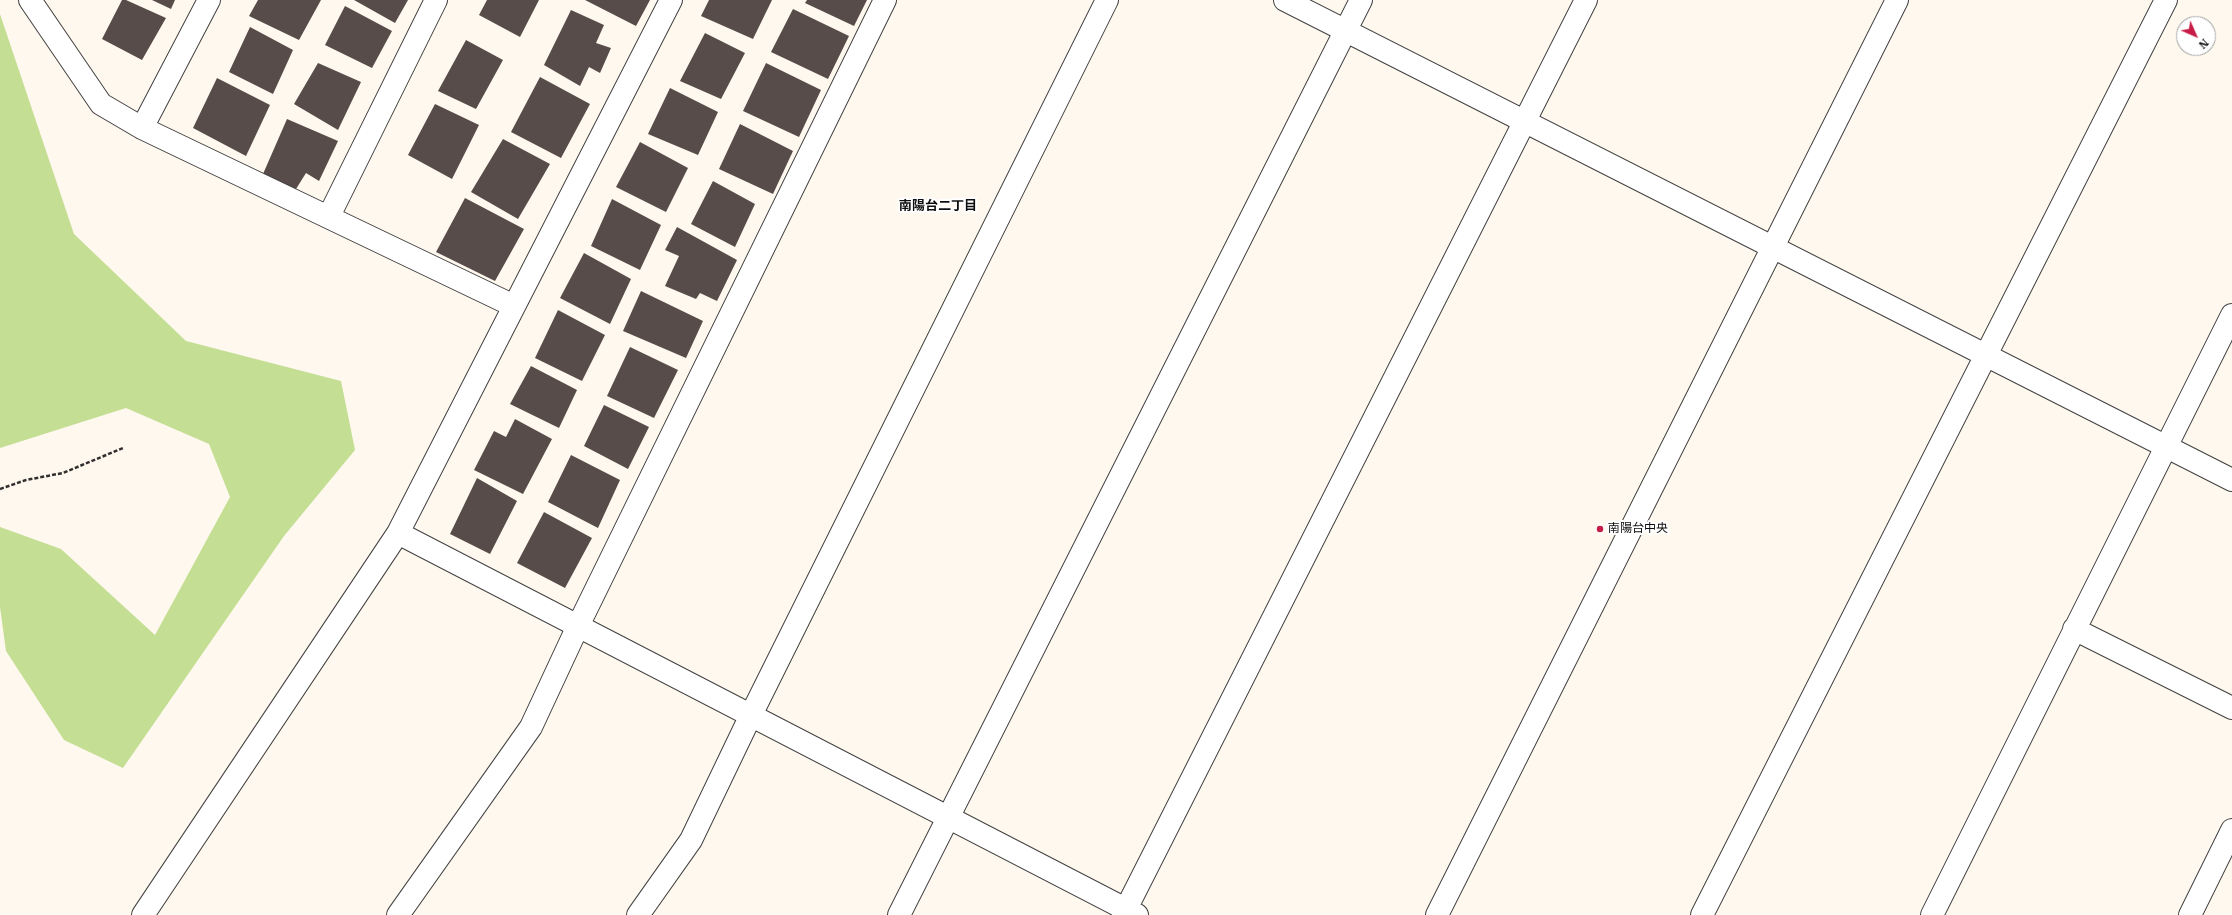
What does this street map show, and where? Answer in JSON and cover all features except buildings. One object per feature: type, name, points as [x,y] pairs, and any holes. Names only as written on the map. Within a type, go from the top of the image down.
[{"type":"street","points":[[30,0],[101,104],[142,128],[329,216],[514,306]]},
{"type":"street","points":[[142,128],[209,0]]},
{"type":"street","points":[[329,216],[436,0]]},
{"type":"street","points":[[143,915],[398,533],[671,0]]},
{"type":"street","points":[[398,915],[531,727],[578,626],[885,0]]},
{"type":"street","points":[[638,915],[691,840],[751,715],[1107,0]]},
{"type":"street","points":[[1285,0],[2232,480]]},
{"type":"street","points":[[899,915],[1361,0]]},
{"type":"street","points":[[398,533],[948,817],[1129,913],[1524,121],[1586,0]]},
{"type":"street","points":[[1437,915],[1897,0]]},
{"type":"street","points":[[1702,915],[2166,0]]},
{"type":"street","points":[[1932,915],[2232,314]]},
{"type":"street","points":[[2074,629],[2232,708]]},
{"type":"street","points":[[2190,915],[2232,830]]},
{"type":"path","points":[[0,490],[26,480],[63,473],[123,448]]},
{"type":"green space","points":[[0,14],[74,234],[186,341],[341,381],[355,450],[284,536],[123,768],[64,740],[6,651],[0,607],[0,527],[61,549],[155,635],[230,497],[209,444],[126,408],[0,448]]},
{"type":"place","name":"南陽台中央","points":[[1600,529]]},
{"type":"district","name":"南陽台二丁目","points":[[938,206]]}]
